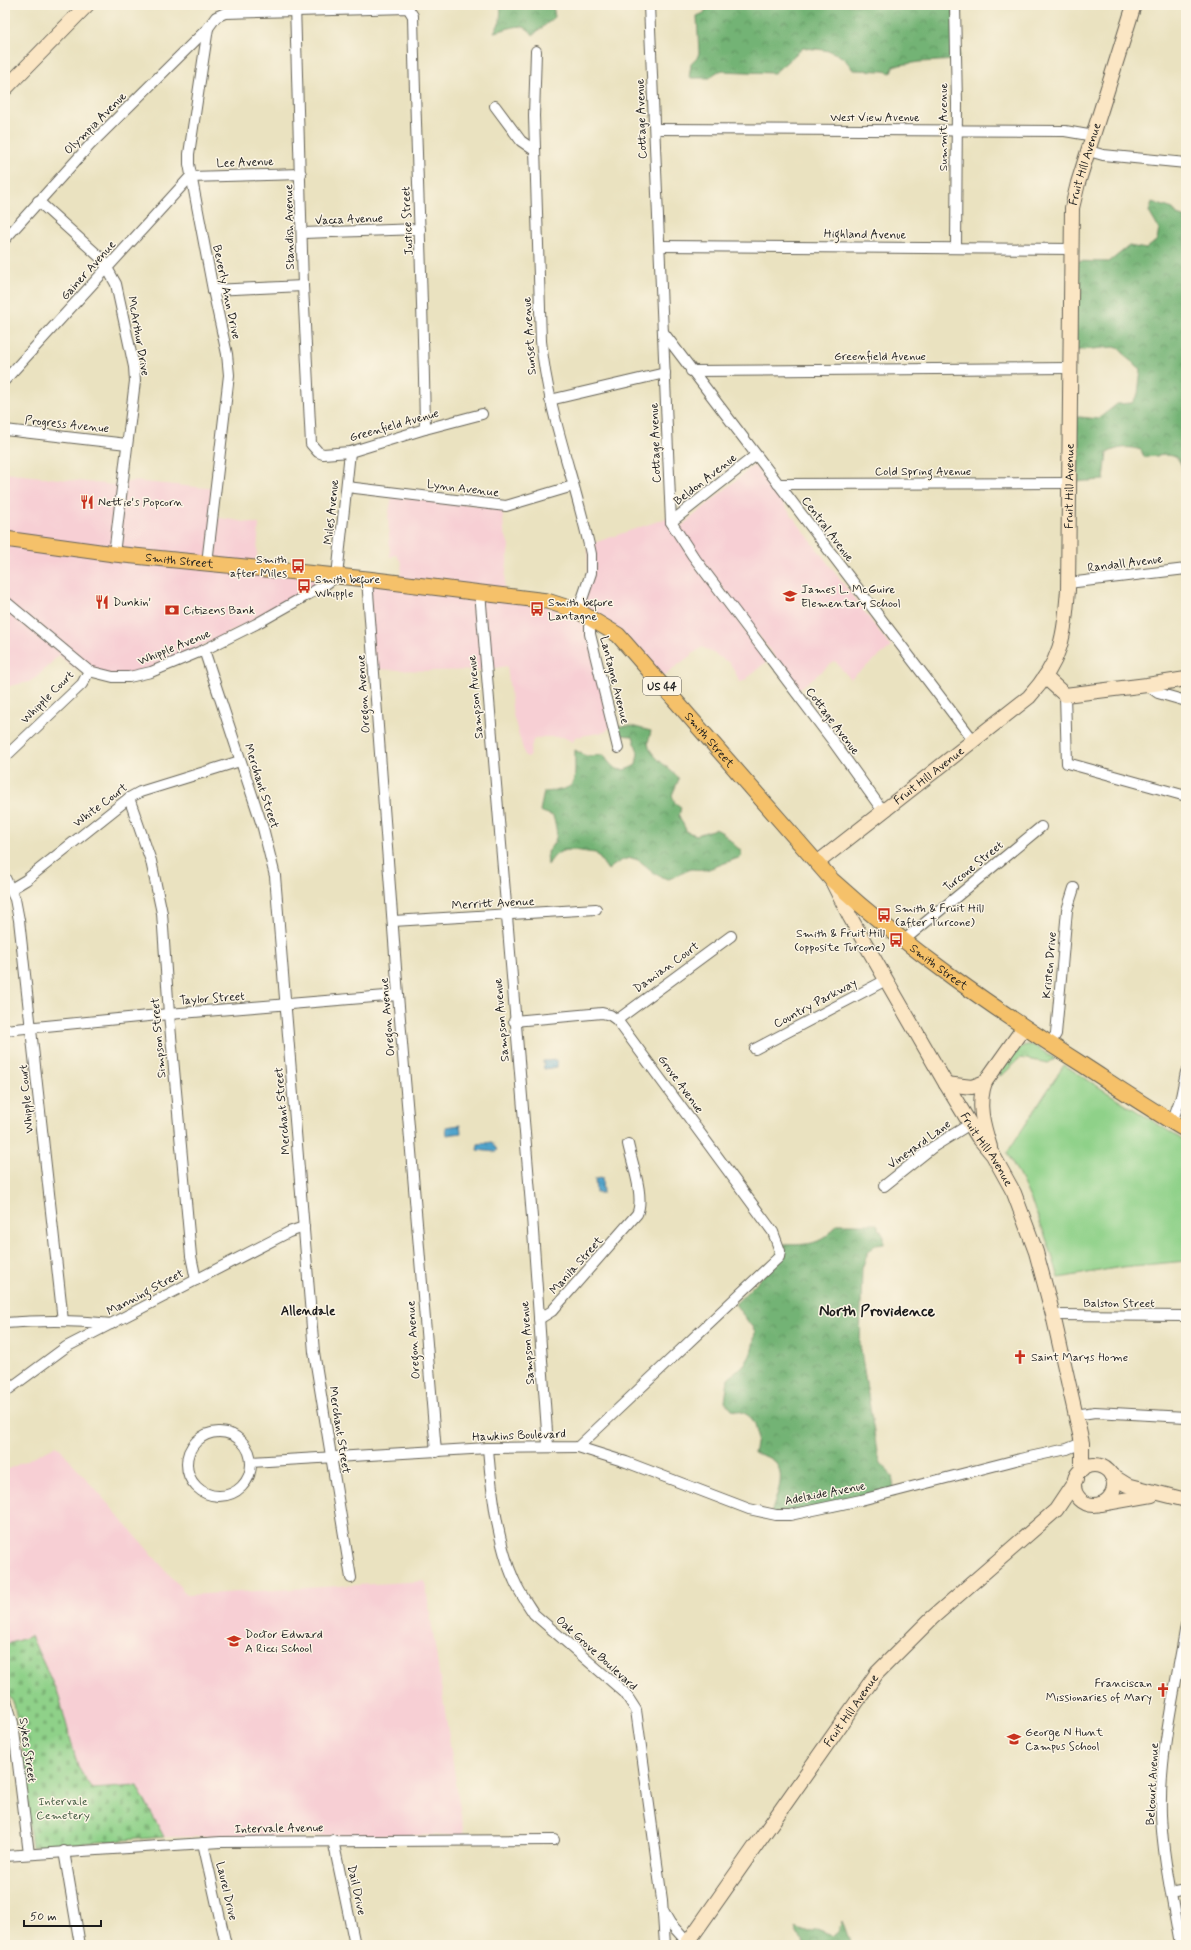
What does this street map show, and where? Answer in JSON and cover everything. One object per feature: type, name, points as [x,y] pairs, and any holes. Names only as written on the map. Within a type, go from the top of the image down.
[{"type":"main road","points":[[7,85],[88,5]]},
{"type":"main road","name":"Fruit Hill Avenue","points":[[817,863],[1029,697],[1045,677],[1057,656],[1064,634],[1068,583],[1071,249],[1074,196],[1094,136],[1130,6]]},
{"type":"main road","name":"Smith Street","points":[[5,539],[114,554],[207,562],[480,592],[547,601],[584,614],[618,636],[626,644],[832,880],[903,940],[1024,1027],[1186,1130]]},
{"type":"main road","points":[[1045,677],[1065,695],[1147,686],[1186,679]]},
{"type":"main road","name":"Fruit Hill Avenue","points":[[687,1944],[877,1673],[932,1618],[1056,1510],[1079,1475],[1082,1443],[1052,1315],[1036,1252],[1025,1218],[1012,1188],[993,1155],[978,1137],[946,1084],[850,917],[832,880]]},
{"type":"main road","points":[[993,1155],[981,1114],[981,1098],[985,1082],[1024,1027]]},
{"type":"main road","points":[[946,1084],[972,1087],[985,1082]]},
{"type":"main road","name":"Fruit Hill Avenue","points":[[1082,1443],[1098,1466]]},
{"type":"main road","points":[[1156,1494],[1100,1504],[1086,1503],[1081,1500],[1075,1491],[1079,1475],[1086,1468],[1098,1466],[1127,1485],[1156,1494],[1186,1500]]},
{"type":"main road","points":[[1100,1504],[1109,1499],[1114,1490],[1111,1475]]},
{"type":"main road","name":"Fruit Hill Avenue","points":[[1056,1510],[1086,1503]]},
{"type":"street","name":"Cottage Avenue","points":[[649,5],[671,522],[692,556],[822,727],[883,811]]},
{"type":"street","name":"Summit Avenue","points":[[955,5],[957,130],[956,248]]},
{"type":"street","name":"Olympia Avenue","points":[[5,239],[90,145],[208,28],[216,17],[225,13],[295,8],[408,8],[411,12]]},
{"type":"street","name":"Standish Avenue","points":[[295,8],[303,233],[303,286],[311,437],[314,449]]},
{"type":"street","name":"Justice Street","points":[[411,12],[413,16],[423,292],[425,429]]},
{"type":"street","name":"Beverly Ann Drive","points":[[207,562],[229,375],[227,354],[190,177],[189,154],[208,28]]},
{"type":"street","name":"Sunset Avenue","points":[[536,51],[534,150],[541,341],[544,373],[550,400],[588,541],[592,565],[584,614]]},
{"type":"street","points":[[495,106],[521,141],[534,150]]},
{"type":"street","name":"West View Avenue","points":[[655,128],[1065,131],[1094,136]]},
{"type":"street","points":[[1089,151],[1103,155],[1186,162]]},
{"type":"street","name":"Lee Avenue","points":[[190,177],[301,174]]},
{"type":"street","name":"Gainer Avenue","points":[[5,380],[190,177]]},
{"type":"street","name":"McArthur Drive","points":[[38,202],[102,259],[116,284],[135,375],[114,554]]},
{"type":"street","name":"Vacca Avenue","points":[[303,233],[420,229]]},
{"type":"street","name":"Highland Avenue","points":[[660,246],[1071,249]]},
{"type":"street","points":[[213,290],[303,286]]},
{"type":"street","name":"Central Avenue","points":[[663,332],[691,371],[973,740]]},
{"type":"street","name":"Greenfield Avenue","points":[[691,371],[1070,368]]},
{"type":"street","points":[[550,400],[665,373]]},
{"type":"street","name":"Greenfield Avenue","points":[[314,449],[324,454],[350,452],[425,429],[482,414]]},
{"type":"street","name":"Progress Avenue","points":[[5,430],[127,444]]},
{"type":"street","name":"Miles Avenue","points":[[337,576],[350,452]]},
{"type":"street","name":"Beldon Avenue","points":[[671,522],[756,456]]},
{"type":"street","name":"Cold Spring Avenue","points":[[778,484],[1068,483]]},
{"type":"street","name":"Lynn Avenue","points":[[346,487],[506,506],[573,486]]},
{"type":"street","name":"Randall Avenue","points":[[1068,583],[1186,569]]},
{"type":"street","name":"Whipple Avenue","points":[[5,601],[89,671],[113,677],[142,675],[204,650],[256,624],[323,586],[337,576]]},
{"type":"street","name":"Oregon Avenue","points":[[367,579],[392,921],[436,1452]]},
{"type":"street","name":"Sampson Avenue","points":[[480,592],[514,1021],[532,1217],[548,1446]]},
{"type":"street","name":"Lantagne Avenue","points":[[584,614],[618,748]]},
{"type":"street","name":"Merchant Street","points":[[204,650],[263,828],[275,876],[314,1352],[351,1578]]},
{"type":"street","name":"Whipple Court","points":[[5,757],[82,684],[89,671]]},
{"type":"street","points":[[1147,686],[1158,693],[1186,701]]},
{"type":"street","points":[[1065,695],[1067,763],[1186,796]]},
{"type":"street","name":"White Court","points":[[11,889],[26,880],[129,798],[151,787],[240,761]]},
{"type":"street","name":"Simpson Street","points":[[129,798],[135,812],[156,882],[162,913],[169,1014],[191,1256],[196,1280]]},
{"type":"street","name":"Turcone Street","points":[[903,940],[1041,827]]},
{"type":"street","name":"Whipple Court","points":[[5,878],[11,889],[19,920],[32,1027],[63,1321]]},
{"type":"street","name":"Kristen Drive","points":[[1050,1044],[1056,1034],[1067,910],[1074,888]]},
{"type":"street","name":"Merritt Avenue","points":[[392,921],[596,909]]},
{"type":"street","name":"Damian Court","points":[[617,1020],[731,936]]},
{"type":"street","name":"Country Parkway","points":[[755,1049],[886,980]]},
{"type":"street","name":"Taylor Street","points":[[5,1030],[169,1014],[398,995]]},
{"type":"street","points":[[514,1021],[602,1013],[610,1015],[617,1020]]},
{"type":"street","name":"Grove Avenue","points":[[617,1020],[773,1232],[780,1251]]},
{"type":"street","points":[[1172,1122],[1181,1096],[1186,1072]]},
{"type":"street","name":"Vineyard Lane","points":[[884,1186],[933,1147],[970,1124]]},
{"type":"street","name":"Manila Street","points":[[539,1319],[552,1311],[629,1224],[639,1210],[640,1195],[628,1144]]},
{"type":"street","name":"Manning Street","points":[[5,1392],[66,1347],[289,1232],[304,1227]]},
{"type":"street","name":"Hawkins Boulevard","points":[[250,1462],[488,1448],[548,1446],[578,1447],[773,1263],[779,1257],[780,1251]]},
{"type":"street","name":"Balston Street","points":[[1052,1315],[1186,1316]]},
{"type":"street","points":[[5,1323],[86,1321],[111,1324]]},
{"type":"street","points":[[1075,1415],[1095,1412],[1186,1417]]},
{"type":"street","points":[[216,1432],[233,1435],[240,1440],[245,1446],[250,1462],[247,1478],[243,1485],[236,1490],[220,1496],[204,1492],[197,1488],[192,1481],[186,1466],[187,1457],[194,1442],[201,1437],[216,1432]]},
{"type":"street","name":"Adelaide Avenue","points":[[578,1447],[626,1462],[749,1509],[776,1515],[790,1515],[868,1498],[1020,1459],[1067,1449],[1082,1443]]},
{"type":"street","name":"Oak Grove Boulevard","points":[[488,1448],[494,1502],[505,1555],[514,1580],[523,1598],[534,1614],[625,1693],[636,1710],[663,1912],[665,1945]]},
{"type":"street","name":"Belcourt Avenue","points":[[1180,1945],[1162,1839],[1162,1788],[1167,1734],[1186,1625]]},
{"type":"street","name":"Sykes Street","points":[[5,1697],[13,1723],[29,1854]]},
{"type":"street","name":"Intervale Avenue","points":[[5,1856],[203,1843],[333,1840],[554,1840]]},
{"type":"street","name":"Dail Drive","points":[[333,1840],[355,1945]]},
{"type":"street","name":"Laurel Drive","points":[[203,1843],[226,1945]]},
{"type":"street","points":[[64,1851],[80,1945]]},
{"type":"street","points":[[1171,1893],[1186,1890]]},
{"type":"street","name":"Oak Grove Boulevard","points":[[663,1912],[687,1944]]},
{"type":"shaded area","name":"James L. McGuire Elementary School","points":[[754,465],[891,647],[850,679],[835,661],[799,689],[689,544],[679,528]]},
{"type":"shaded area","points":[[5,473],[114,485],[133,481],[217,489],[213,517],[259,524],[256,566],[329,582],[135,680],[119,682],[91,676],[70,665],[59,655],[37,677],[29,682],[5,687]]},
{"type":"shaded area","points":[[392,496],[502,508],[504,530],[509,546],[503,596],[573,613],[587,590],[588,545],[667,518],[767,661],[744,681],[740,682],[730,663],[702,647],[658,680],[637,659],[588,621],[612,725],[605,732],[575,737],[573,742],[563,737],[543,737],[533,740],[529,757],[525,756],[513,715],[507,666],[483,670],[431,671],[373,669],[369,582],[399,584],[402,563],[396,555],[390,557],[388,517]]},
{"type":"shaded area","name":"Doctor Edward A Ricci School","points":[[57,1445],[187,1595],[425,1581],[464,1835],[164,1837],[137,1786],[92,1789],[78,1767],[59,1697],[30,1636],[5,1645],[5,1471]]},
{"type":"green space","points":[[501,5],[553,5],[555,17],[533,35],[529,30],[520,26],[494,32],[500,22]]},
{"type":"green space","points":[[708,5],[747,5],[754,7],[775,5],[961,5],[959,58],[957,60],[919,62],[893,66],[891,73],[884,71],[853,70],[843,58],[837,54],[825,50],[803,48],[774,73],[719,71],[710,78],[689,78],[691,64],[697,58],[699,53],[697,16],[704,13]]},
{"type":"green space","points":[[1152,202],[1173,209],[1177,215],[1186,218],[1186,489],[1183,483],[1182,468],[1180,462],[1176,458],[1166,455],[1144,457],[1141,450],[1132,448],[1119,448],[1107,453],[1104,480],[1069,482],[1069,418],[1080,417],[1098,419],[1117,404],[1132,403],[1138,394],[1141,369],[1127,358],[1121,349],[1114,347],[1070,351],[1072,261],[1109,262],[1129,246],[1146,249],[1157,240],[1159,229],[1149,212]]},
{"type":"green space","points":[[613,726],[631,726],[651,731],[648,743],[651,751],[679,779],[672,795],[675,803],[681,807],[679,816],[687,832],[697,835],[715,829],[720,831],[737,848],[741,850],[741,857],[706,870],[691,869],[669,879],[653,872],[635,859],[628,859],[619,862],[608,870],[596,853],[574,850],[563,851],[553,858],[548,865],[547,852],[554,843],[556,827],[553,816],[540,811],[544,792],[564,789],[570,786],[573,782],[575,777],[575,750],[586,756],[604,755],[614,767],[621,770],[636,765],[638,753],[633,736],[619,735]]},
{"type":"green space","points":[[1026,1045],[1033,1045],[1055,1059],[1048,1063],[1021,1058],[1004,1073],[998,1076],[1013,1053]]},
{"type":"green space","points":[[1064,1065],[1186,1142],[1186,1261],[1122,1267],[1059,1278],[1037,1214],[1007,1153]]},
{"type":"green space","points":[[837,1224],[877,1224],[884,1237],[884,1244],[875,1245],[868,1253],[862,1268],[860,1345],[877,1451],[881,1463],[892,1476],[895,1495],[798,1519],[770,1516],[779,1486],[779,1469],[775,1462],[767,1457],[754,1453],[757,1431],[752,1419],[741,1412],[732,1410],[725,1402],[728,1379],[741,1368],[751,1354],[755,1331],[735,1304],[776,1263],[778,1245],[804,1244],[818,1241],[831,1232]]},
{"type":"green space","name":"Intervale Cemetery","points":[[31,1636],[59,1697],[78,1767],[92,1789],[137,1786],[164,1837],[32,1847],[22,1770],[23,1751],[14,1704],[8,1694],[5,1682],[5,1645]]},
{"type":"green space","points":[[842,1920],[851,1945],[807,1945],[798,1935],[795,1928],[809,1933],[817,1930],[832,1936],[838,1931]]},
{"type":"water","points":[[557,1060],[557,1067],[544,1069],[543,1061]]},
{"type":"water","points":[[460,1125],[461,1133],[447,1135],[446,1127]]},
{"type":"water","points":[[492,1142],[497,1150],[495,1152],[477,1150],[478,1144]]},
{"type":"water","points":[[602,1178],[603,1193],[596,1193],[595,1179]]},
{"type":"place","name":"Nettie's Popcorn","points":[[87,502]]},
{"type":"place","name":"Smith after Miles","points":[[298,566]]},
{"type":"place","name":"Smith before Whipple","points":[[304,586]]},
{"type":"place","name":"James L. McGuire Elementary School","points":[[790,596]]},
{"type":"place","name":"Dunkin'","points":[[102,602]]},
{"type":"place","name":"Smith before Lantagne","points":[[537,609]]},
{"type":"place","name":"Citizens Bank","points":[[172,610]]},
{"type":"place","name":"Smith & Fruit Hill (after Turcone)","points":[[884,915]]},
{"type":"place","name":"Smith & Fruit Hill (opposite Turcone)","points":[[896,940]]},
{"type":"place","name":"Saint Marys Home","points":[[1020,1357]]},
{"type":"place","name":"Doctor Edward A Ricci School","points":[[234,1641]]},
{"type":"place","name":"Franciscan Missionaries of Mary","points":[[1163,1690]]},
{"type":"place","name":"George N Hunt Campus School","points":[[1014,1739]]},
{"type":"district","name":"Allendale","points":[[308,1310]]},
{"type":"district","name":"North Providence","points":[[877,1310]]}]
